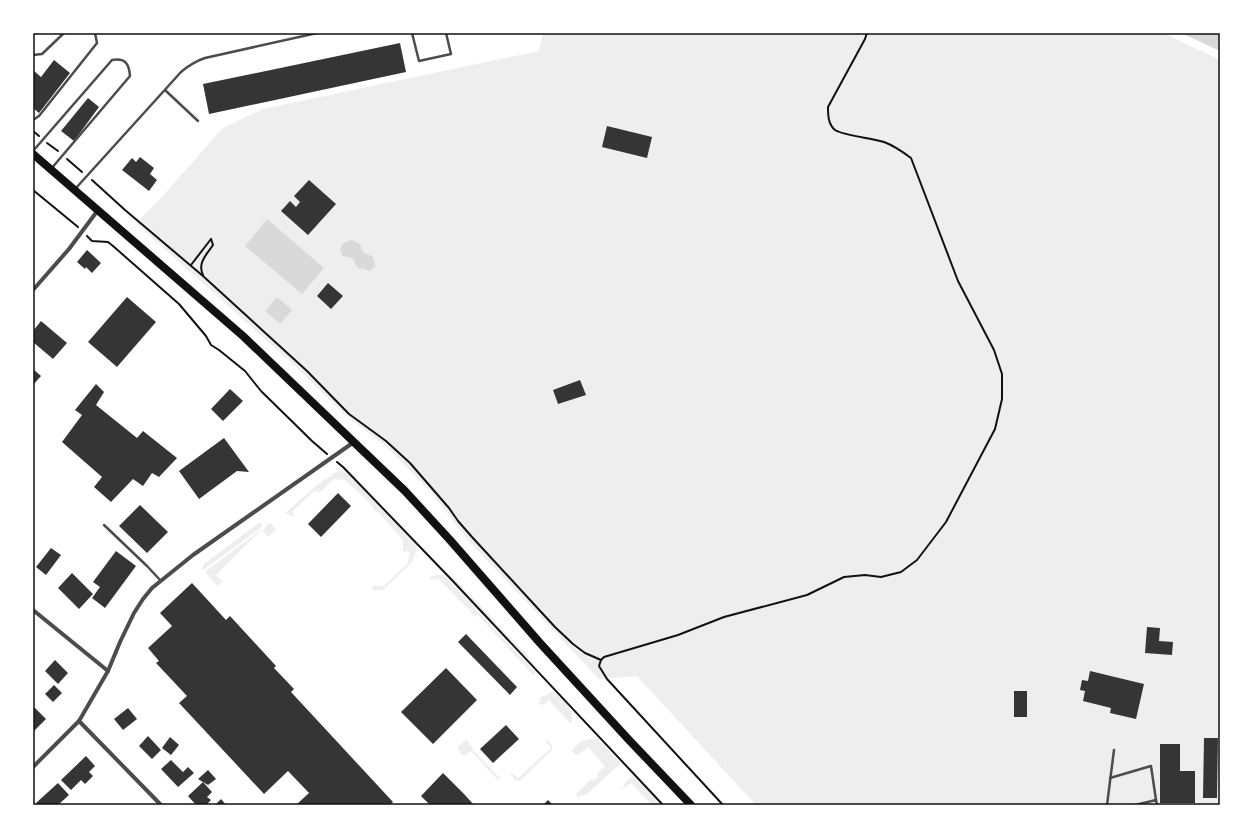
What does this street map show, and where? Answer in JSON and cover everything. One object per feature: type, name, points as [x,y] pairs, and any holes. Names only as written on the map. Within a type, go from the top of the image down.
[{"type":"main road","points":[[33,152],[243,336],[404,491],[450,540],[545,648],[629,740],[691,805]]},
{"type":"street","points":[[33,290],[83,231],[98,210]]},
{"type":"street","points":[[33,767],[79,721],[108,671],[134,613],[152,588],[193,555],[354,442]]},
{"type":"street","points":[[33,610],[108,671]]},
{"type":"street","points":[[79,721],[161,805]]},
{"type":"lane","points":[[33,55],[42,54],[64,33]]},
{"type":"lane","points":[[33,120],[39,116],[94,48],[97,43],[95,33]]},
{"type":"lane","points":[[74,189],[181,72],[197,61],[317,33]]},
{"type":"lane","points":[[412,33],[419,62],[451,54],[446,33]]},
{"type":"lane","points":[[33,152],[112,60],[118,59],[126,62],[130,68],[130,76],[51,169]]},
{"type":"lane","points":[[165,90],[198,121]]},
{"type":"lane","points":[[104,526],[147,566],[160,581]]},
{"type":"lane","points":[[1107,805],[1114,750]]},
{"type":"lane","points":[[1110,778],[1152,766],[1157,805]]},
{"type":"lane","points":[[1135,805],[1156,800]]},
{"type":"path","points":[[723,805],[607,679],[600,666],[601,660],[604,657],[678,635],[724,617],[806,595],[844,576],[865,575],[881,577],[901,572],[917,560],[946,522],[995,429],[1002,399],[1002,374],[994,350],[958,281],[911,158],[899,149],[884,142],[835,130],[828,120],[828,107],[866,39],[867,33]]},
{"type":"path","points":[[33,131],[87,175],[125,210],[203,276],[307,371],[349,414],[386,441],[410,463],[472,537],[555,626],[573,644],[601,660]]},
{"type":"path","points":[[33,190],[83,231],[92,242],[108,242],[179,304],[206,336],[211,345],[245,371],[261,391],[312,441],[343,467],[663,805]]},
{"type":"path","points":[[191,265],[211,238],[213,245],[201,264],[203,276]]},
{"type":"shaded area","points":[[543,33],[1163,33],[1220,60],[1220,805],[756,805],[637,676],[599,679],[481,554],[463,534],[432,493],[387,447],[344,414],[295,366],[136,223],[160,199],[223,128],[263,109],[539,51]]},
{"type":"shaded area","points":[[1181,33],[1220,33],[1220,51]]},
{"type":"shaded area","points":[[267,219],[324,268],[302,294],[245,246]]},
{"type":"shaded area","points":[[352,240],[360,244],[363,252],[373,257],[375,267],[369,271],[363,268],[360,269],[356,266],[353,258],[342,256],[340,248],[344,243]]},
{"type":"shaded area","points":[[277,297],[292,310],[280,324],[265,311]]},
{"type":"shaded area","points":[[340,470],[344,470],[417,545],[412,562],[383,590],[375,591],[372,586],[384,586],[408,563],[408,557],[410,554],[407,550],[405,553],[403,551],[403,540],[379,513],[376,512],[369,502],[345,480],[334,479],[320,492],[314,491],[293,511],[295,517],[285,513],[322,481]]},
{"type":"shaded area","points":[[260,522],[263,526],[203,570],[202,568],[204,564]]},
{"type":"shaded area","points":[[271,523],[276,530],[267,536],[263,532],[267,525]]},
{"type":"shaded area","points":[[262,529],[216,575],[222,581],[219,585],[217,585],[205,572]]},
{"type":"shaded area","points":[[443,574],[535,672],[535,674],[532,674],[477,614],[474,616],[470,611],[472,609],[471,608],[469,610],[438,578],[431,580],[429,577]]},
{"type":"shaded area","points":[[449,576],[453,577],[467,593],[468,592],[496,622],[495,623],[497,626],[498,625],[529,657],[528,659],[530,661],[531,660],[536,669]]},
{"type":"shaded area","points":[[554,691],[568,706],[572,714],[571,724],[549,700],[543,705],[539,704],[540,698]]},
{"type":"shaded area","points":[[597,738],[619,761],[619,765],[587,794],[578,797],[576,794],[591,779],[593,781],[598,777],[597,774],[605,766],[588,747],[578,755],[573,753],[573,749],[581,741]]},
{"type":"shaded area","points":[[547,739],[552,745],[552,750],[520,781],[515,780],[511,773],[518,778],[551,748],[546,742]]},
{"type":"shaded area","points":[[467,740],[474,751],[500,778],[498,780],[471,751],[464,756],[458,750],[458,747]]},
{"type":"shaded area","points":[[633,776],[661,805],[652,805],[631,783],[623,789],[629,778]]},
{"type":"building","points":[[400,43],[406,72],[209,114],[203,84]]},
{"type":"building","points":[[54,60],[70,73],[39,113],[33,108],[33,70],[41,77]]},
{"type":"building","points":[[88,98],[99,107],[74,141],[61,131]]},
{"type":"building","points":[[607,126],[652,137],[647,158],[602,147]]},
{"type":"building","points":[[140,157],[154,168],[150,174],[157,180],[149,191],[122,170],[132,158],[136,162]]},
{"type":"building","points":[[309,180],[336,204],[308,235],[281,211],[290,201],[296,207],[300,202],[294,196]]},
{"type":"building","points":[[87,250],[101,263],[92,273],[86,267],[85,269],[77,262]]},
{"type":"building","points":[[328,283],[343,296],[331,309],[317,296]]},
{"type":"building","points":[[127,297],[156,322],[117,367],[88,342]]},
{"type":"building","points":[[41,321],[67,343],[53,359],[33,342],[33,331]]},
{"type":"building","points":[[33,369],[41,376],[33,385]]},
{"type":"building","points":[[580,380],[586,395],[558,404],[553,390]]},
{"type":"building","points":[[96,384],[104,392],[96,405],[137,438],[143,431],[177,458],[159,477],[152,473],[143,486],[133,479],[111,502],[94,487],[102,477],[62,442],[82,415],[75,410]]},
{"type":"building","points":[[230,389],[243,401],[223,421],[211,409]]},
{"type":"building","points":[[224,438],[249,472],[237,471],[199,499],[179,471]]},
{"type":"building","points":[[338,493],[351,506],[321,537],[308,524]]},
{"type":"building","points":[[140,505],[168,532],[147,553],[119,526]]},
{"type":"building","points":[[51,548],[61,555],[46,575],[36,567]]},
{"type":"building","points":[[116,551],[136,566],[105,608],[92,598],[100,587],[93,582]]},
{"type":"building","points":[[72,573],[93,594],[79,609],[58,588]]},
{"type":"building","points":[[192,583],[226,620],[230,616],[276,666],[274,668],[294,689],[291,692],[393,802],[390,805],[296,805],[309,793],[288,771],[264,794],[179,703],[187,696],[156,663],[159,661],[148,648],[172,626],[160,613]]},
{"type":"building","points":[[1147,627],[1160,628],[1159,641],[1173,642],[1172,655],[1145,653]]},
{"type":"building","points":[[466,634],[517,687],[510,695],[458,642]]},
{"type":"building","points":[[55,660],[68,673],[58,684],[45,671]]},
{"type":"building","points":[[446,668],[477,700],[433,744],[401,712]]},
{"type":"building","points":[[1090,671],[1144,684],[1136,719],[1110,713],[1111,708],[1083,701],[1085,691],[1080,690],[1082,680],[1088,681]]},
{"type":"building","points":[[54,685],[62,693],[53,702],[45,694]]},
{"type":"building","points":[[1014,691],[1027,691],[1027,717],[1014,717]]},
{"type":"building","points":[[33,706],[46,719],[33,732]]},
{"type":"building","points":[[128,708],[137,719],[123,730],[114,719]]},
{"type":"building","points":[[506,725],[519,739],[493,763],[480,749]]},
{"type":"building","points":[[148,736],[161,750],[152,759],[139,746]]},
{"type":"building","points":[[170,737],[179,745],[171,755],[162,748]]},
{"type":"building","points":[[1204,738],[1218,738],[1217,798],[1203,798]]},
{"type":"building","points":[[1160,744],[1180,744],[1180,771],[1195,771],[1195,803],[1160,803]]},
{"type":"building","points":[[86,756],[95,766],[89,772],[93,776],[85,784],[81,780],[71,790],[61,780]]},
{"type":"building","points":[[171,760],[183,772],[188,767],[194,773],[178,787],[161,769]]},
{"type":"building","points":[[208,770],[216,779],[208,785],[198,779]]},
{"type":"building","points":[[443,773],[474,805],[430,805],[421,796]]},
{"type":"building","points":[[203,782],[212,792],[207,797],[211,800],[206,805],[196,805],[188,796]]},
{"type":"building","points":[[58,783],[69,795],[58,805],[38,805],[36,803]]},
{"type":"building","points":[[221,799],[226,805],[215,805]]},
{"type":"building","points":[[548,800],[553,805],[543,805]]}]
